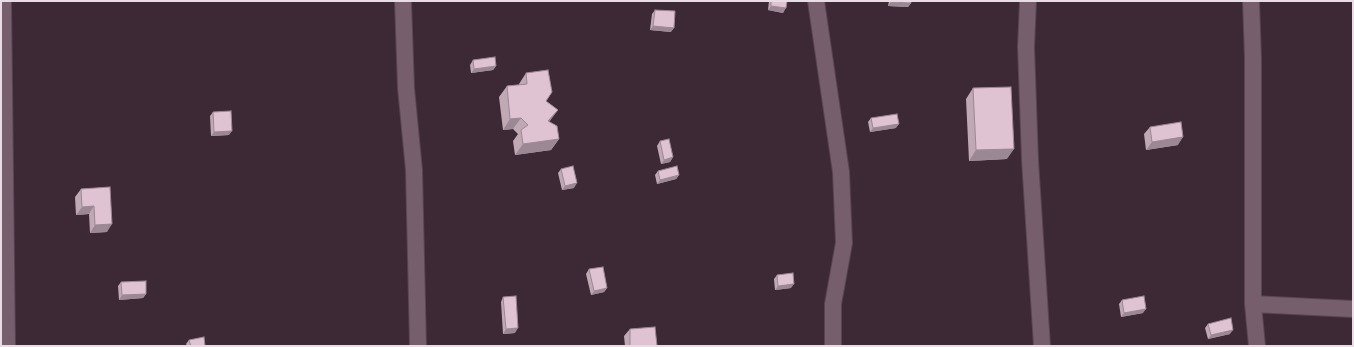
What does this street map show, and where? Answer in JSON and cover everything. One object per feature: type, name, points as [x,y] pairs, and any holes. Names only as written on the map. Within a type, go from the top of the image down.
[{"type":"street","points":[[3,1],[6,346]]},
{"type":"street","points":[[403,1],[406,88],[414,170],[418,346]]},
{"type":"street","points":[[816,1],[841,172],[844,244],[833,304],[833,346]]},
{"type":"street","points":[[1028,1],[1026,46],[1030,160],[1042,346]]},
{"type":"street","points":[[1251,1],[1253,58],[1253,304],[1257,346]]},
{"type":"street","points":[[1253,304],[1353,309]]},
{"type":"building","points":[[771,1],[787,1],[786,8],[771,6]]},
{"type":"building","points":[[911,1],[911,3],[891,2]]},
{"type":"building","points":[[655,10],[675,11],[674,28],[653,26]]},
{"type":"building","points":[[495,57],[496,66],[474,69],[473,60]]},
{"type":"building","points":[[548,70],[552,92],[546,101],[558,110],[548,121],[557,126],[559,139],[523,144],[521,130],[528,125],[521,118],[510,119],[507,86],[527,84],[526,73]]},
{"type":"building","points":[[1011,87],[1014,149],[976,150],[973,88]]},
{"type":"building","points":[[231,111],[232,131],[214,132],[213,112]]},
{"type":"building","points":[[897,114],[899,124],[873,128],[871,118]]},
{"type":"building","points":[[1181,122],[1183,137],[1152,142],[1150,127]]},
{"type":"building","points":[[669,139],[673,157],[664,160],[660,141]]},
{"type":"building","points":[[573,166],[577,183],[565,186],[561,169]]},
{"type":"building","points":[[677,166],[679,175],[660,180],[658,171]]},
{"type":"building","points":[[110,187],[112,224],[95,225],[94,206],[82,207],[81,189]]},
{"type":"building","points":[[603,267],[607,288],[594,291],[589,269]]},
{"type":"building","points":[[793,273],[794,284],[778,286],[777,275]]},
{"type":"building","points":[[146,281],[146,294],[122,295],[121,282]]},
{"type":"building","points":[[516,296],[518,328],[506,329],[503,297]]},
{"type":"building","points":[[1144,296],[1146,309],[1124,313],[1122,300]]},
{"type":"building","points":[[1231,318],[1233,330],[1211,335],[1208,324]]},
{"type":"building","points":[[655,327],[657,346],[630,346],[630,329]]},
{"type":"building","points":[[204,337],[205,346],[191,346],[189,340]]}]
